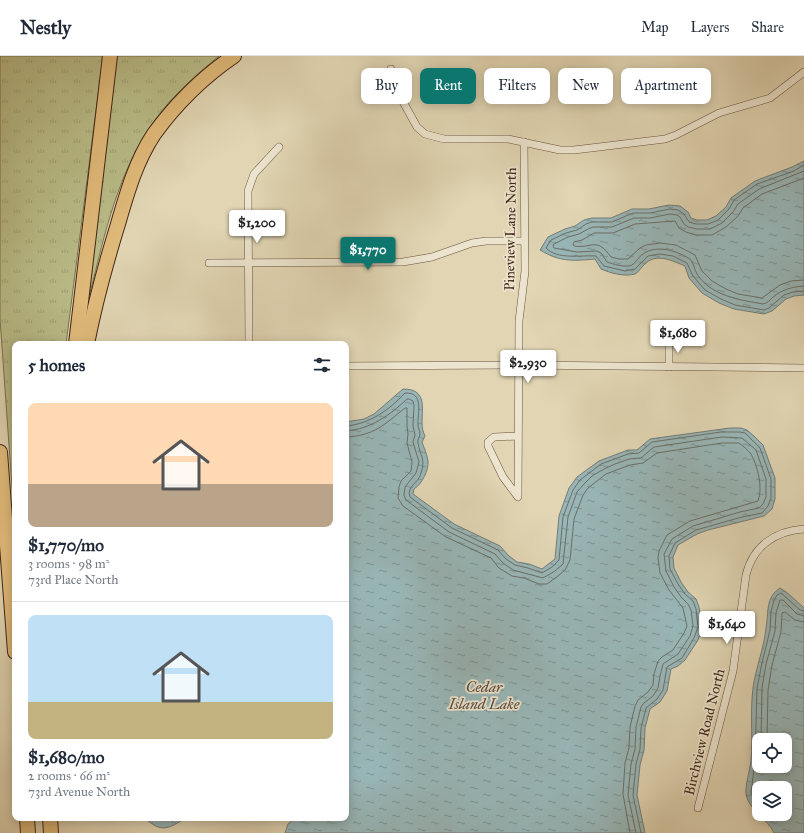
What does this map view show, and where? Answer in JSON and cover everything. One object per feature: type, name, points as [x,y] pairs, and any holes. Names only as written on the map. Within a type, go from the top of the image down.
[{"type":"highway","points":[[76,341],[110,56]]},
{"type":"highway","points":[[88,341],[105,267],[123,205],[145,151],[154,134],[181,101],[209,74],[234,56]]},
{"type":"highway","points":[[0,452],[12,612]]},
{"type":"highway","points":[[27,821],[28,833]]},
{"type":"highway","points":[[50,821],[51,833]]},
{"type":"street","points":[[404,104],[417,127],[425,134],[444,139],[508,139],[560,150],[574,150],[664,139],[676,135],[719,113],[770,98],[804,72]]},
{"type":"street","name":"Pineview Lane North","points":[[518,436],[494,437],[488,442],[488,446],[504,477],[518,497],[519,366],[518,321],[524,283],[524,142]]},
{"type":"street","points":[[249,341],[247,201],[250,183],[254,174],[279,147]]},
{"type":"street","points":[[209,263],[403,262],[432,257],[459,246],[472,243],[486,241],[524,241]]},
{"type":"street","points":[[669,340],[669,367]]},
{"type":"street","points":[[349,366],[804,368]]},
{"type":"street","name":"Birchview Road North","points":[[698,808],[733,671],[746,575],[749,564],[759,549],[775,536],[786,532],[804,529]]},
{"type":"green space","points":[[0,56],[103,56],[66,341],[12,341],[12,487],[0,319]]},
{"type":"green space","points":[[115,56],[219,56],[193,78],[169,102],[155,120],[131,160],[107,225],[90,293],[87,292]]},
{"type":"water","points":[[804,161],[804,295],[786,299],[772,311],[764,314],[734,309],[719,303],[702,293],[689,278],[685,266],[670,260],[660,258],[650,260],[635,274],[622,275],[601,269],[595,259],[566,260],[554,257],[540,250],[548,237],[575,226],[584,220],[592,218],[611,218],[632,209],[649,209],[669,205],[680,206],[688,212],[691,218],[697,220],[707,220],[716,216],[726,207],[731,198],[755,181]]},
{"type":"water","name":"Cedar Island Lake","points":[[403,389],[416,392],[422,400],[422,427],[425,436],[422,442],[428,465],[420,484],[414,489],[413,494],[454,524],[500,546],[517,562],[529,564],[542,569],[555,559],[559,516],[569,488],[577,477],[599,461],[628,450],[637,450],[650,439],[730,428],[741,428],[747,430],[763,445],[775,478],[775,499],[772,509],[764,516],[697,534],[678,545],[673,557],[674,568],[681,582],[688,592],[696,599],[699,607],[702,628],[698,640],[685,660],[678,666],[671,669],[667,691],[660,702],[650,709],[645,728],[644,750],[640,765],[637,795],[645,833],[285,833],[288,824],[292,821],[349,821],[349,422],[364,419],[374,414]]},
{"type":"water","points":[[780,588],[804,608],[804,833],[774,833],[766,821],[792,821],[792,781],[752,781],[752,806],[746,794],[752,742],[752,773],[792,773],[792,733],[752,733],[753,688],[765,635],[768,606],[772,596]]},
{"type":"water","points":[[149,821],[181,821],[165,828]]}]
